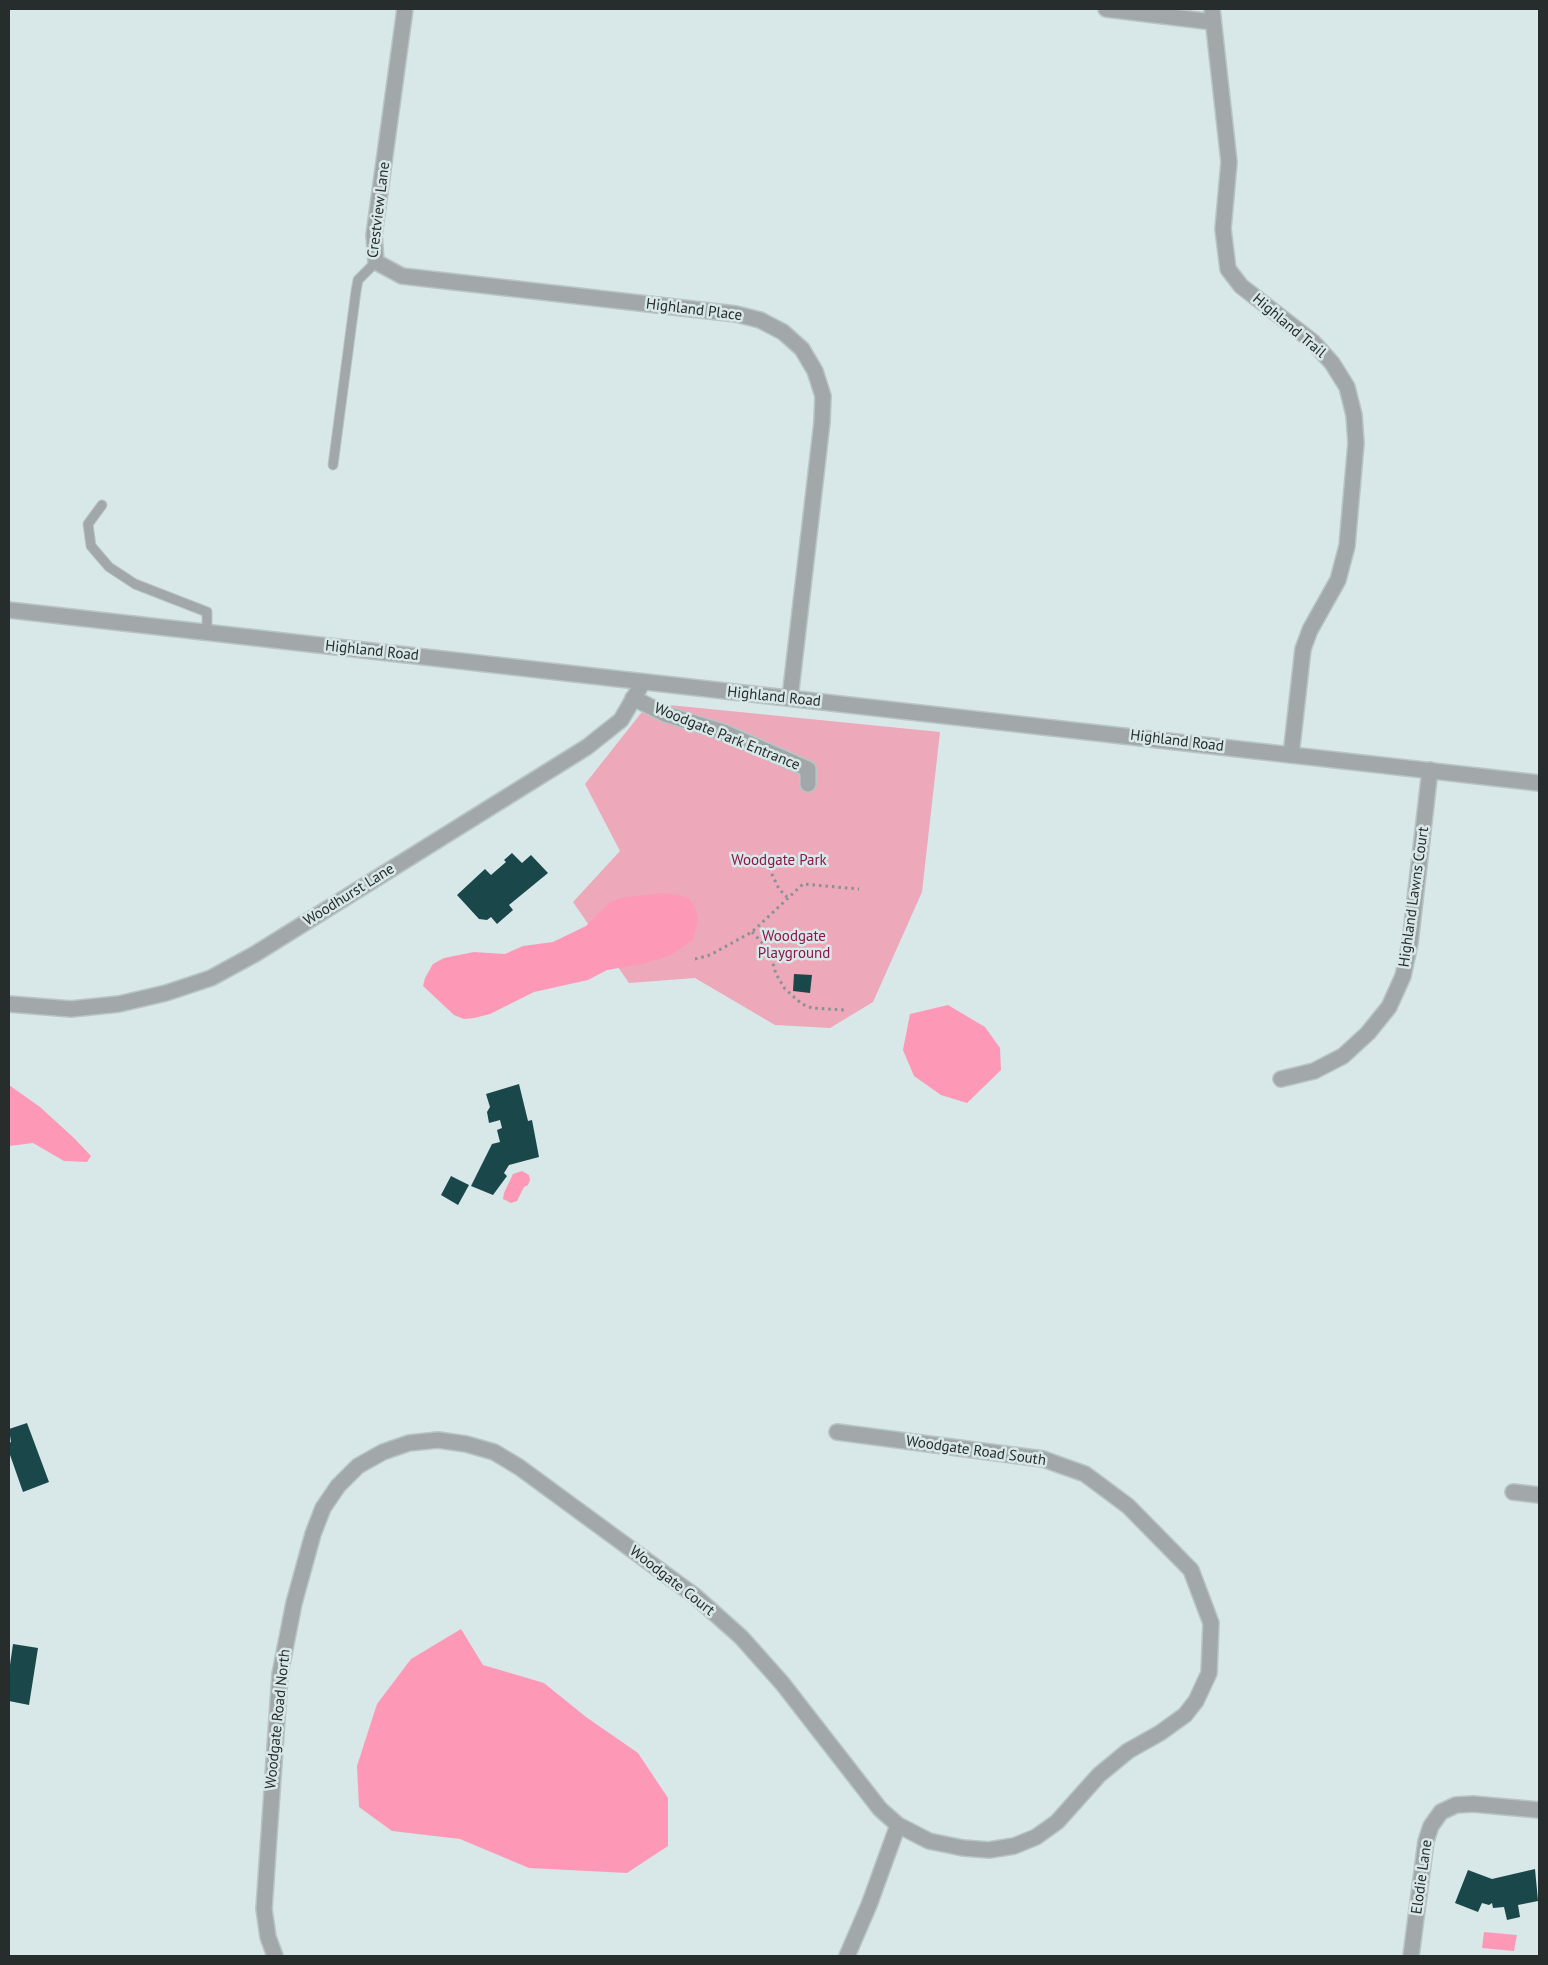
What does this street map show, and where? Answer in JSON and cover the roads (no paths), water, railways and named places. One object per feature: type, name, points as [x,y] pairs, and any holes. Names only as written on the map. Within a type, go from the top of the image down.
[{"type":"street","name":"Crestview Lane","points":[[376,262],[374,235],[405,9]]},
{"type":"street","points":[[1106,9],[1212,15]]},
{"type":"street","name":"Highland Trail","points":[[1212,15],[1229,162],[1223,229],[1228,269],[1241,286],[1313,342],[1332,363],[1347,387],[1354,415],[1356,443],[1347,546],[1338,580],[1310,630],[1303,649],[1292,755]]},
{"type":"street","name":"Highland Place","points":[[376,262],[402,276],[736,314],[760,320],[783,332],[802,349],[815,371],[823,396],[790,698]]},
{"type":"street","name":"Highland Road","points":[[9,610],[1539,783]]},
{"type":"street","name":"Woodhurst Lane","points":[[9,1004],[71,1009],[119,1004],[166,993],[211,978],[255,954],[587,747],[621,720],[643,682]]},
{"type":"street","name":"Woodgate Park Entrance","points":[[633,698],[665,714],[726,733],[808,769],[808,784]]},
{"type":"street","name":"Highland Lawns Court","points":[[1282,1079],[1314,1071],[1343,1056],[1368,1033],[1389,1007],[1403,976],[1410,943],[1430,770]]},
{"type":"street","name":"Woodgate Road South","points":[[838,1432],[1043,1459],[1085,1474],[1128,1506],[1191,1570],[1212,1624],[1209,1673],[1196,1700],[1185,1715],[1160,1733],[1128,1751],[1099,1775],[1057,1822],[1036,1837],[1014,1846],[989,1850],[963,1848],[929,1841],[898,1825]]},
{"type":"street","name":"Woodgate Court","points":[[383,1452],[409,1443],[438,1440],[466,1444],[494,1452],[519,1467],[695,1596],[741,1637],[782,1683],[880,1809],[898,1825]]},
{"type":"street","name":"Woodgate Road North","points":[[275,1956],[268,1937],[264,1909],[280,1674],[294,1603],[313,1534],[323,1508],[338,1486],[358,1466],[383,1452]]},
{"type":"street","points":[[1513,1492],[1539,1495]]},
{"type":"street","name":"Elodie Lane","points":[[1411,1956],[1426,1841],[1431,1826],[1441,1812],[1456,1805],[1473,1804],[1539,1810]]},
{"type":"street","points":[[847,1956],[869,1905],[898,1825]]},
{"type":"lane","name":"Crestview Lane","points":[[333,465],[358,280],[376,262]]},
{"type":"lane","points":[[102,506],[88,524],[91,546],[109,567],[135,584],[207,612],[206,633]]},
{"type":"park label","name":"Woodgate Park","points":[[779,861]]},
{"type":"park label","name":"Woodgate Playground","points":[[794,946]]}]
